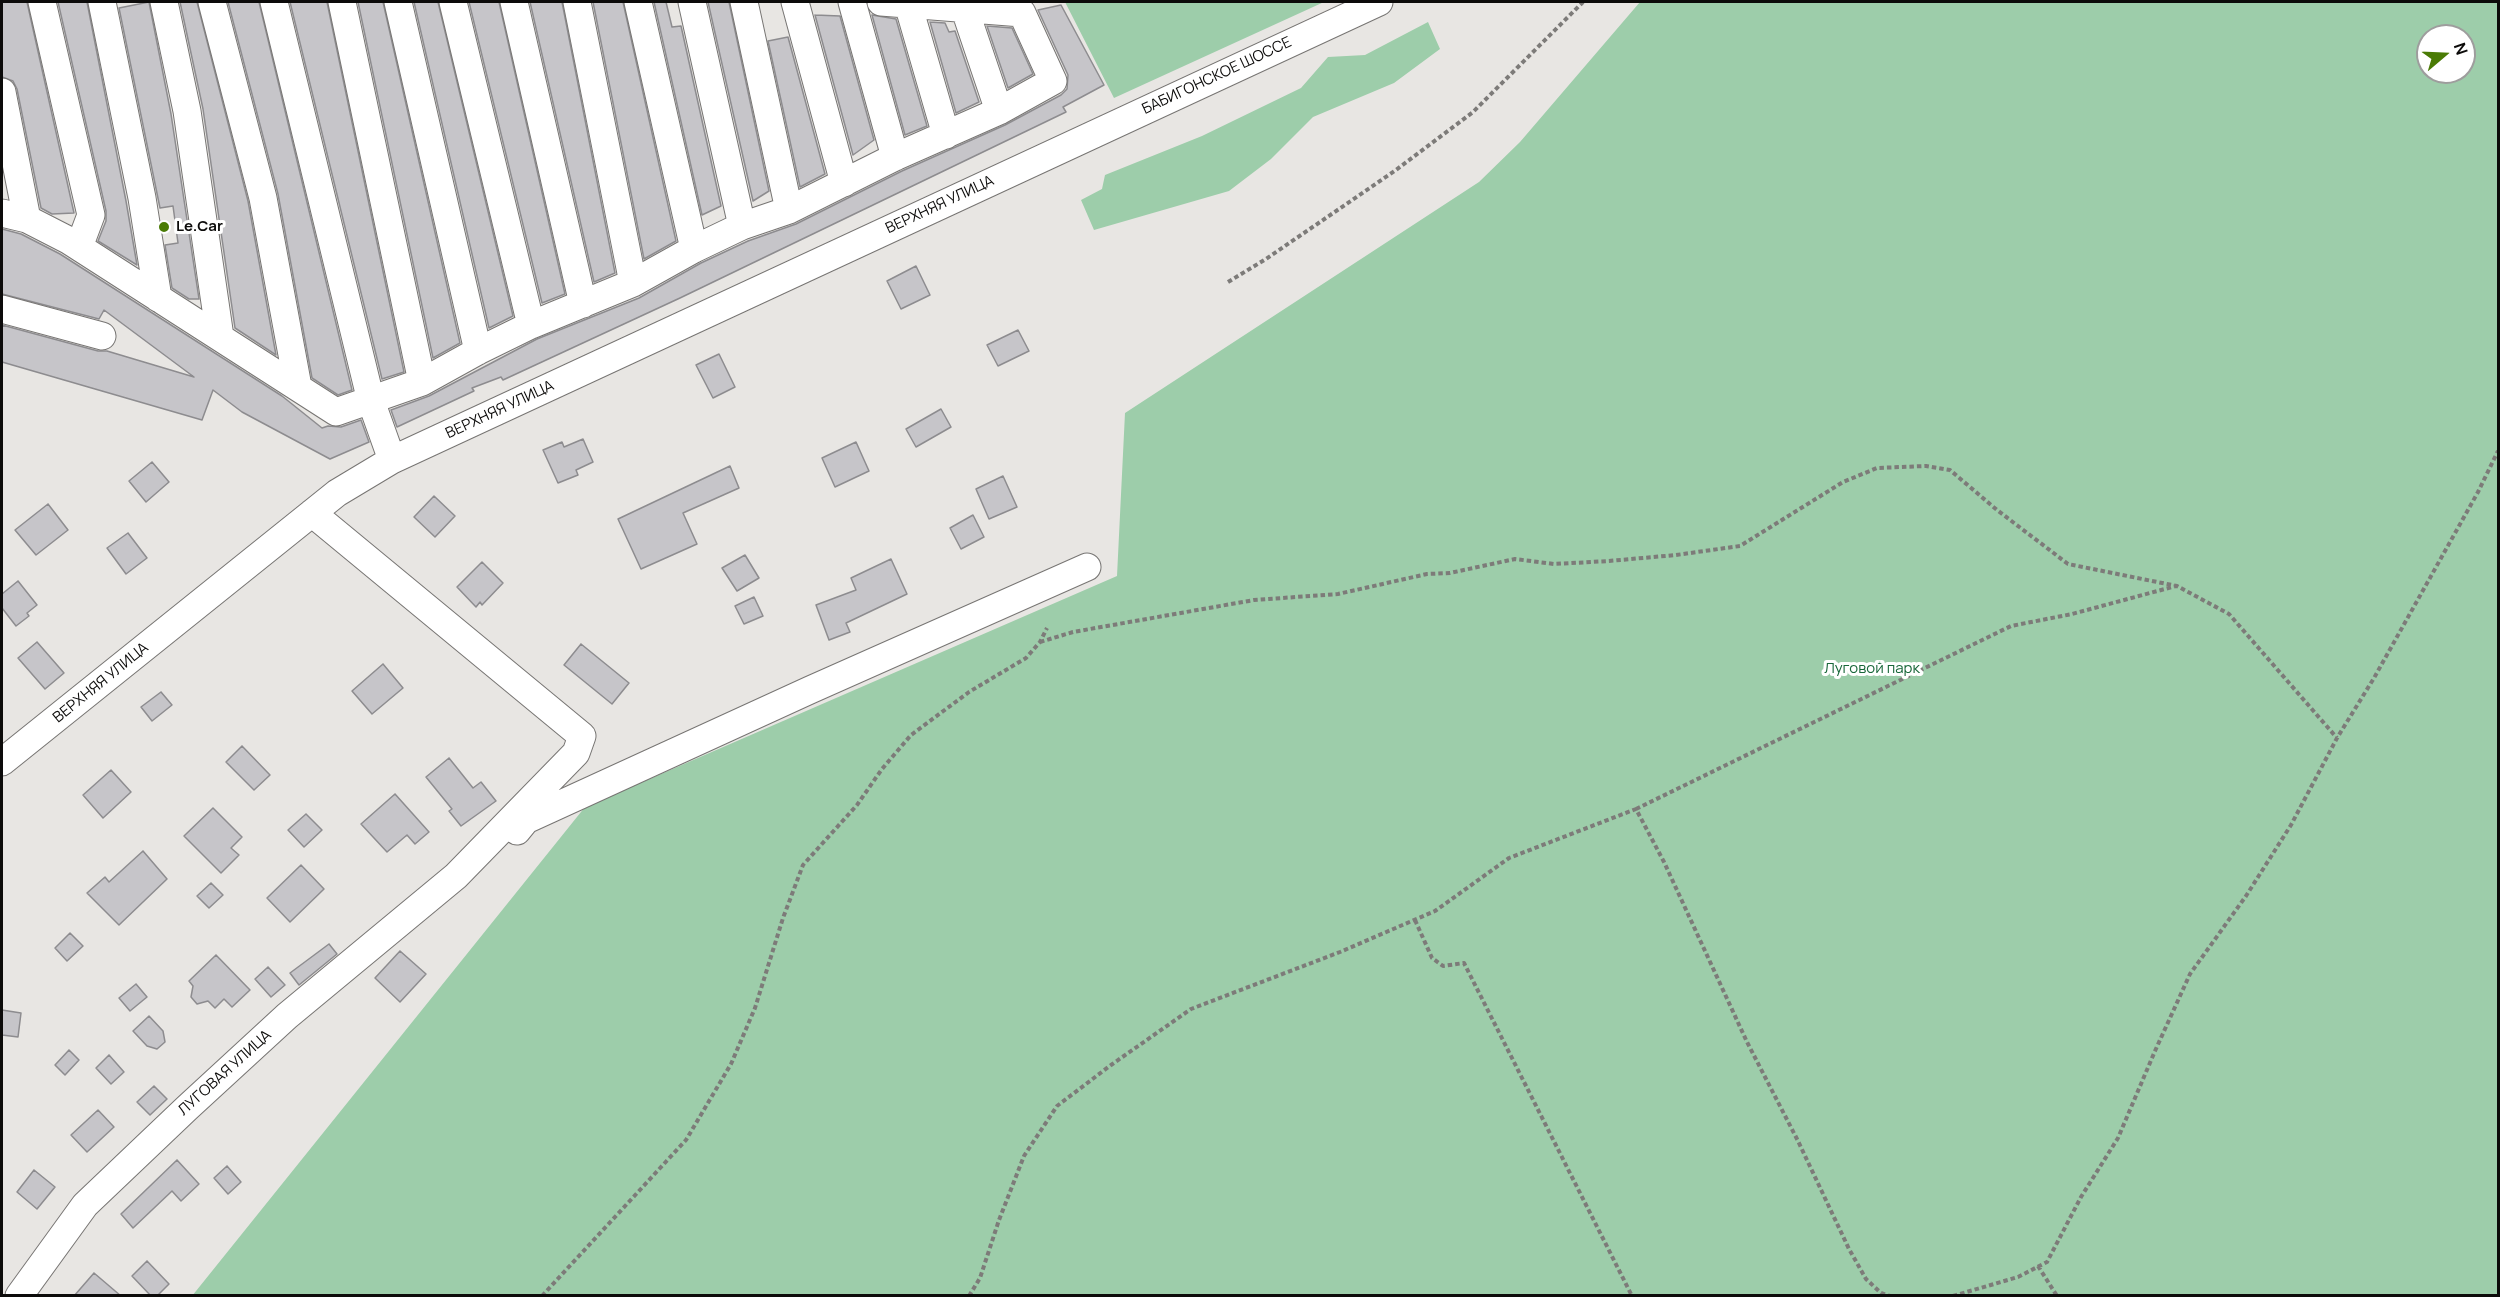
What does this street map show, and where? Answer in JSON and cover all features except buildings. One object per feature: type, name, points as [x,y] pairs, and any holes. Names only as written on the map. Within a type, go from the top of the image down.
[{"type":"street","points":[[42,2],[91,215],[79,247]]},
{"type":"street","points":[[102,2],[142,198],[158,298]]},
{"type":"street","points":[[164,2],[187,111],[220,337]]},
{"type":"street","points":[[213,2],[263,198],[298,387]]},
{"type":"street","points":[[274,2],[371,401],[392,460]]},
{"type":"street","points":[[342,2],[422,382]]},
{"type":"street","points":[[398,2],[478,351]]},
{"type":"street","points":[[453,2],[531,326]]},
{"type":"street","points":[[513,2],[583,304]]},
{"type":"street","points":[[577,2],[633,283]]},
{"type":"street","points":[[639,2],[694,249]]},
{"type":"street","points":[[692,2],[742,226]]},
{"type":"street","points":[[744,2],[789,210]]},
{"type":"street","points":[[795,2],[844,183]]},
{"type":"street","points":[[852,2],[895,157]]},
{"type":"street","points":[[2,92],[14,216],[79,247],[336,412],[422,382],[478,351],[633,283],[694,249],[742,226],[789,210],[895,157],[999,111],[1053,81],[1022,13],[881,2]]},
{"type":"street","name":"БАБИГОНСКОЕ ШОССЕ","points":[[1056,151],[1379,2]]},
{"type":"street","points":[[908,4],[946,135]]},
{"type":"street","points":[[964,8],[999,111]]},
{"type":"street","name":"ВЕРХНЯЯ УЛИЦА","points":[[2,762],[337,493],[392,460],[1056,151]]},
{"type":"street","points":[[2,309],[102,336]]},
{"type":"street","name":"ЛУГОВАЯ УЛИЦА","points":[[20,1296],[93,1197],[287,1016],[456,876],[576,753],[582,736],[312,513]]},
{"type":"street","points":[[479,852],[511,839],[526,820],[1087,567]]},
{"type":"path","points":[[1228,282],[1266,259],[1396,170],[1473,112],[1583,2]]},
{"type":"path","points":[[1953,1296],[2018,1277],[2047,1262],[2081,1197],[2118,1138],[2190,974],[2246,896],[2290,825],[2499,451]]},
{"type":"path","points":[[1040,642],[1073,632],[1254,600],[1338,594],[1427,574],[1450,573],[1515,559],[1554,564],[1609,561],[1740,546],[1843,482],[1877,468],[1916,466],[1950,470],[1997,510],[2068,564],[2177,586],[2229,614],[2337,738]]},
{"type":"path","points":[[969,1296],[980,1278],[999,1220],[1024,1156],[1057,1106],[1191,1009],[1340,952],[1435,911],[1509,858],[1636,809],[2010,626],[2072,614],[2177,586]]},
{"type":"path","points":[[542,1296],[686,1140],[732,1064],[755,1008],[783,918],[803,865],[857,805],[882,769],[911,735],[969,692],[1026,658],[1040,642],[1047,628]]},
{"type":"path","points":[[1636,809],[1664,861],[1747,1042],[1798,1141],[1849,1249],[1866,1279],[1880,1294],[1890,1296]]},
{"type":"path","points":[[1414,920],[1432,958],[1443,966],[1464,963],[1632,1296]]},
{"type":"path","points":[[2038,1266],[2057,1296]]},
{"type":"green space","points":[[1065,2],[1324,2],[1114,98]]},
{"type":"green space","name":"Луговой парк","points":[[1640,2],[2498,2],[2498,1295],[192,1296],[585,807],[1117,576],[1125,413],[1479,182],[1520,142]]},
{"type":"green space","points":[[1428,22],[1440,49],[1394,83],[1313,117],[1271,159],[1229,191],[1094,230],[1081,200],[1102,189],[1105,175],[1202,136],[1301,88],[1328,57],[1365,55]]},
{"type":"place","name":"Le.Car","points":[[164,227]]}]
